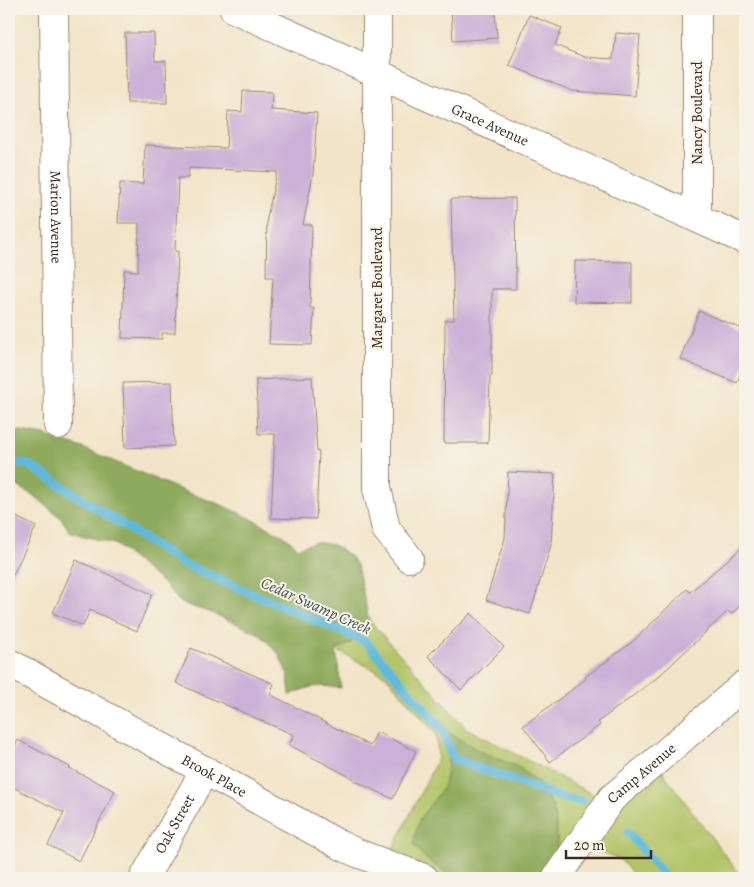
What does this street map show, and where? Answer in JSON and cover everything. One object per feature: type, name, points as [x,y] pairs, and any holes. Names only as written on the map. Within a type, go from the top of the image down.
[{"type":"street","name":"Marion Avenue","points":[[54,9],[58,425]]},
{"type":"street","name":"Grace Avenue","points":[[234,9],[745,240]]},
{"type":"street","name":"Margaret Boulevard","points":[[377,9],[377,488],[386,529],[409,558]]},
{"type":"street","name":"Nancy Boulevard","points":[[697,9],[697,218]]},
{"type":"street","name":"Brook Place","points":[[9,662],[357,854],[424,878]]},
{"type":"street","name":"Camp Avenue","points":[[556,878],[612,798],[745,684]]},
{"type":"street","name":"Oak Street","points":[[144,878],[205,770]]},
{"type":"green space","points":[[9,429],[45,435],[80,447],[188,493],[219,504],[284,536],[298,548],[316,542],[333,545],[349,555],[357,565],[369,620],[351,643],[336,650],[341,688],[315,687],[290,695],[288,675],[278,653],[260,634],[212,613],[181,603],[163,583],[115,544],[70,532],[61,518],[36,497],[9,481]]},
{"type":"green space","points":[[369,620],[466,728],[607,802],[655,762],[742,878],[636,878],[621,860],[580,843],[555,878],[423,878],[385,865],[438,758],[436,734],[386,676],[336,650],[351,643]]},
{"type":"green space","points":[[448,732],[481,752],[518,767],[539,784],[553,807],[557,831],[554,860],[545,877],[460,878],[445,872],[425,858],[414,845],[420,818],[443,788],[448,767]]},
{"type":"building","points":[[451,9],[495,9],[497,38],[453,41]]},
{"type":"building","points":[[529,15],[562,28],[555,45],[584,57],[613,59],[616,33],[640,35],[635,96],[572,91],[509,65]]},
{"type":"building","points":[[125,33],[154,33],[155,61],[166,61],[167,103],[127,103]]},
{"type":"building","points":[[243,91],[272,92],[271,110],[317,113],[313,175],[303,225],[312,225],[310,308],[314,308],[312,345],[269,344],[273,277],[266,277],[267,218],[277,172],[189,168],[188,178],[178,178],[175,251],[178,251],[175,333],[162,333],[162,339],[122,338],[124,270],[138,271],[139,223],[118,223],[120,183],[143,184],[145,145],[226,148],[228,111],[242,112]]},
{"type":"building","points":[[515,198],[516,289],[492,289],[492,376],[490,376],[488,443],[444,443],[445,320],[454,320],[451,199]]},
{"type":"building","points":[[575,261],[632,262],[632,303],[574,302]]},
{"type":"building","points":[[699,311],[745,330],[745,362],[737,383],[680,359]]},
{"type":"building","points":[[312,377],[317,452],[319,452],[316,519],[271,518],[275,434],[258,434],[256,380]]},
{"type":"building","points":[[172,382],[174,446],[125,448],[123,383]]},
{"type":"building","points":[[508,472],[555,474],[551,545],[530,614],[486,600],[505,538]]},
{"type":"building","points":[[9,513],[36,527],[9,583]]},
{"type":"building","points":[[745,545],[745,602],[731,614],[728,611],[658,677],[598,722],[600,725],[550,762],[523,726],[631,643],[687,589],[690,592]]},
{"type":"building","points":[[76,560],[152,594],[137,631],[90,610],[83,626],[53,613]]},
{"type":"building","points":[[471,613],[504,647],[461,690],[428,656]]},
{"type":"building","points":[[191,648],[274,684],[270,694],[370,746],[377,732],[416,751],[393,799],[353,780],[289,745],[294,735],[176,683]]},
{"type":"building","points":[[18,740],[115,791],[79,861],[48,845],[64,813],[9,785],[9,759]]},
{"type":"waterway","name":"Cedar Swamp Creek","points":[[9,462],[29,465],[185,565],[366,642],[442,729],[453,759],[566,799],[582,801]]},
{"type":"waterway","name":"Cedar Swamp Creek","points":[[628,832],[666,878]]}]
